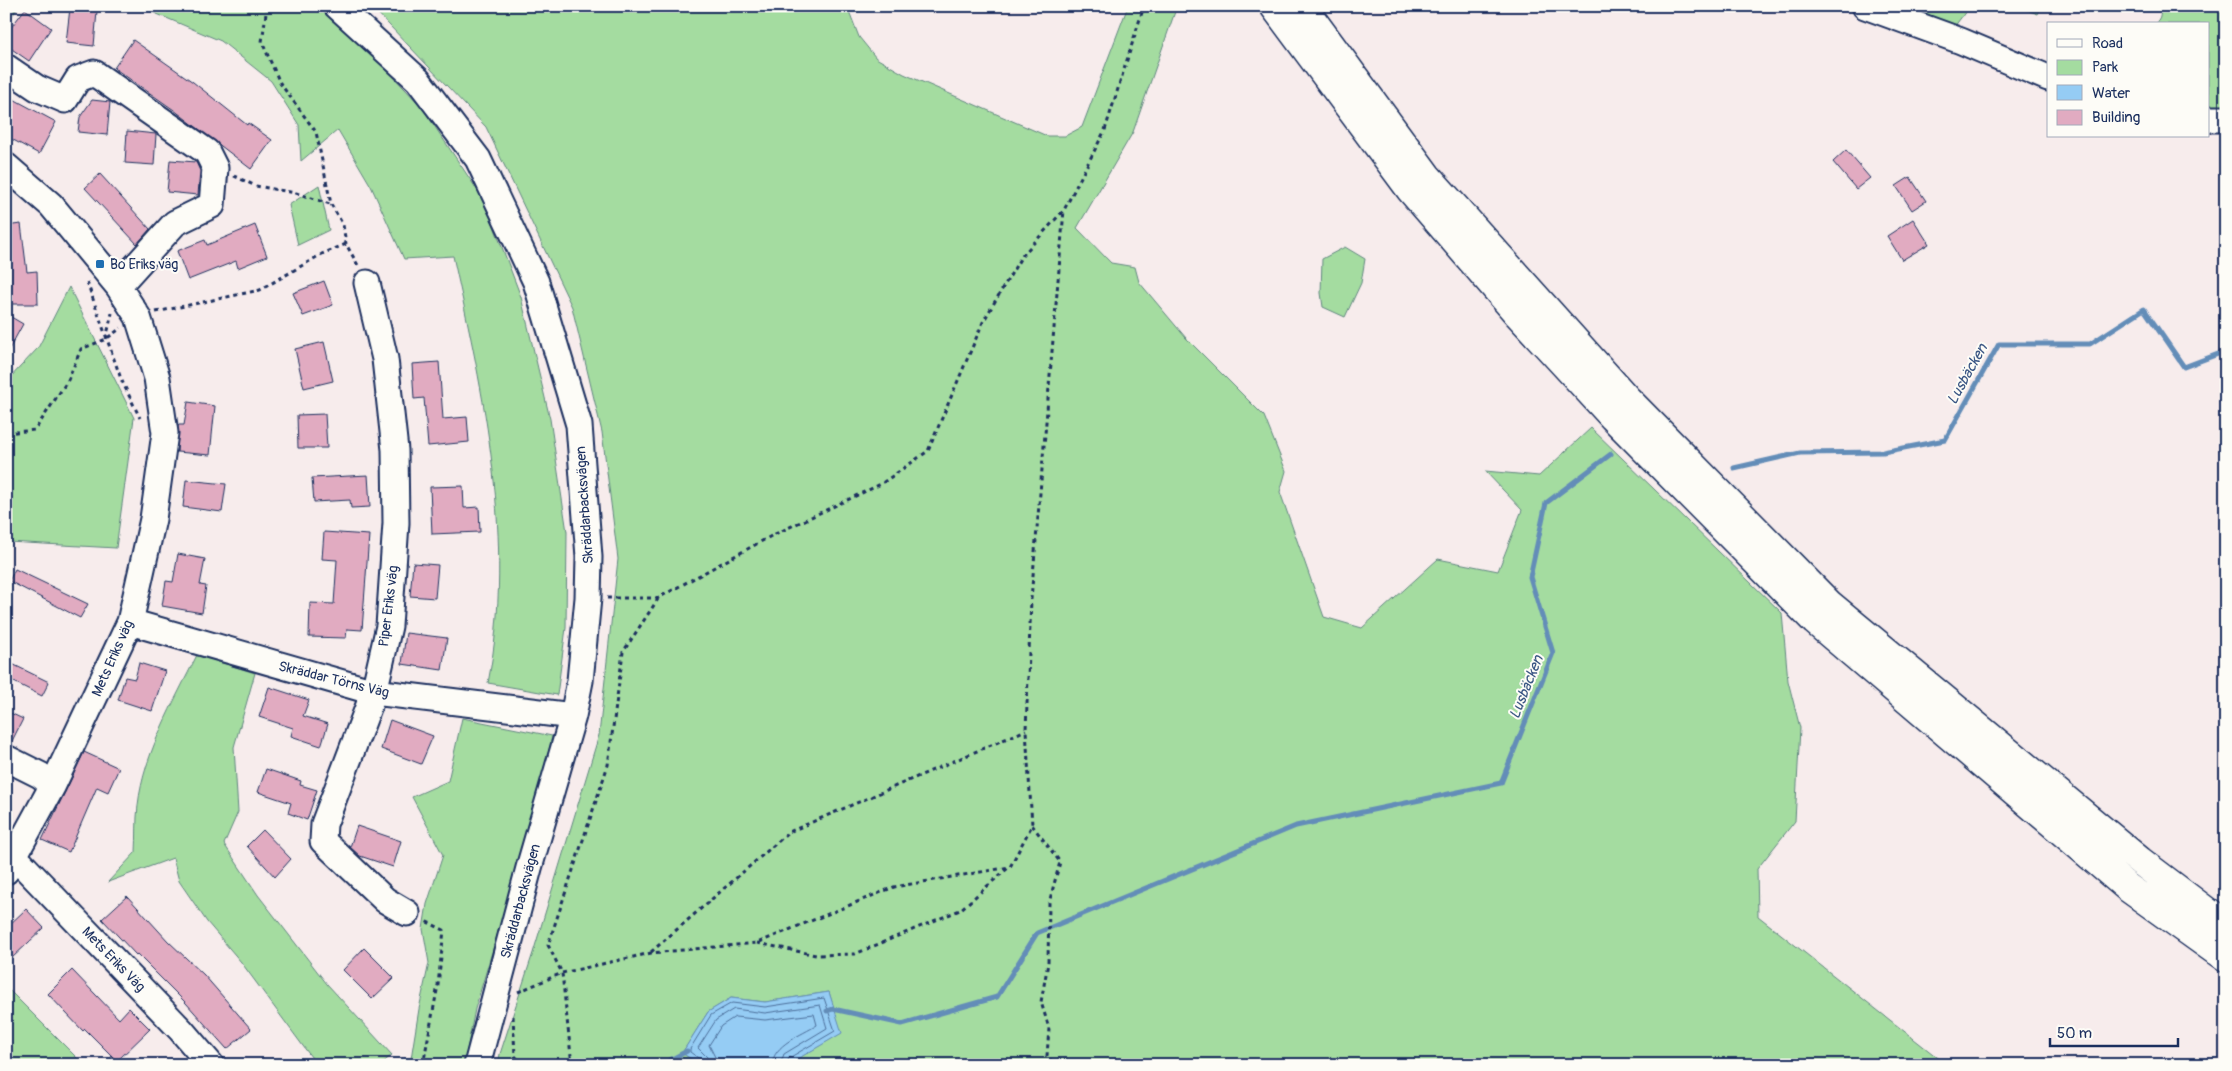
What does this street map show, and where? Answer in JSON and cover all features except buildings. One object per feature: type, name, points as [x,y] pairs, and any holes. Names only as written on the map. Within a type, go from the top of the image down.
[{"type":"highway","points":[[1274,6],[1410,189],[1518,314],[1613,417],[1816,621],[2127,887],[2226,958]]},
{"type":"highway","points":[[1302,6],[1427,176],[1628,400],[1829,604],[2140,861],[2226,926]]},
{"type":"street","name":"Skräddarbacksvägen","points":[[337,6],[418,80],[478,159],[536,282],[579,425],[589,557],[588,598],[580,681],[573,716],[529,868],[477,1065]]},
{"type":"street","points":[[1865,6],[1961,41],[2047,78]]},
{"type":"street","points":[[6,66],[37,88],[65,100],[78,79],[94,73],[207,152],[215,168],[212,205],[174,223],[118,286]]},
{"type":"street","points":[[2210,119],[2226,119]]},
{"type":"street","points":[[6,166],[50,205],[118,286],[138,317],[157,378],[152,418]]},
{"type":"street","name":"Piper Eriks väg","points":[[368,283],[385,359],[395,450],[396,523],[389,626],[374,692],[324,824],[323,841],[385,900],[407,913]]},
{"type":"street","name":"Mets Eriks väg","points":[[10,864],[53,785],[130,622],[153,519],[165,433],[152,418]]},
{"type":"street","name":"Skräddar Törns Väg","points":[[130,622],[374,692],[573,716]]},
{"type":"street","points":[[6,758],[40,775],[53,785]]},
{"type":"street","name":"Mets Eriks Väg","points":[[10,864],[181,1030],[211,1065]]},
{"type":"path","points":[[267,6],[262,42],[280,83],[316,132],[331,204],[343,225],[346,244],[368,283]]},
{"type":"path","points":[[588,598],[658,598],[773,536],[881,484],[928,451],[983,322],[1021,258],[1064,210],[1105,130],[1144,6]]},
{"type":"path","points":[[215,168],[256,186],[296,192],[331,204]]},
{"type":"path","points":[[496,994],[512,995],[562,973],[651,953],[756,943],[816,954],[855,954],[960,910],[1010,867],[1032,825],[1026,730],[1031,599],[1064,210]]},
{"type":"path","points":[[138,317],[260,290],[322,254],[346,244]]},
{"type":"path","points":[[86,279],[121,379],[152,418]]},
{"type":"path","points":[[6,433],[35,430],[68,380],[81,349],[106,339]]},
{"type":"path","points":[[572,1065],[562,973],[548,944],[608,765],[623,652],[658,598]]},
{"type":"path","points":[[651,953],[789,832],[1026,730]]},
{"type":"path","points":[[1032,825],[1060,862],[1049,903],[1048,963],[1041,1002],[1050,1028],[1047,1056],[1056,1065]]},
{"type":"path","points":[[756,943],[894,886],[1010,867]]},
{"type":"path","points":[[407,913],[444,930],[438,985],[423,1065]]},
{"type":"path","points":[[513,1012],[515,1056],[523,1065]]},
{"type":"green space","points":[[6,6],[19,6],[6,24]]},
{"type":"green space","points":[[138,6],[320,6],[353,34],[421,106],[484,200],[521,297],[550,419],[567,532],[566,628],[557,695],[488,683],[496,630],[499,576],[493,468],[475,361],[453,256],[404,259],[371,186],[338,130],[301,161],[299,125],[271,81],[221,41]]},
{"type":"green space","points":[[371,6],[847,6],[859,37],[876,58],[904,74],[1047,136],[1065,136],[1082,127],[1128,6],[1177,6],[1133,132],[1077,228],[1111,263],[1135,267],[1139,282],[1186,338],[1264,416],[1286,471],[1280,492],[1324,617],[1362,628],[1438,559],[1498,571],[1522,510],[1485,471],[1539,476],[1591,428],[1782,613],[1788,681],[1800,728],[1795,821],[1757,869],[1758,916],[1947,1065],[787,1065],[841,1033],[829,992],[765,1002],[731,998],[708,1012],[682,1053],[700,1065],[498,1065],[599,735],[618,559],[602,432],[572,307],[486,127]]},
{"type":"green space","points":[[1895,6],[1970,6],[1954,27]]},
{"type":"green space","points":[[2016,6],[2042,6],[2038,14]]},
{"type":"green space","points":[[2161,6],[2226,6],[2226,107],[2210,108],[2210,22],[2158,22]]},
{"type":"green space","points":[[319,185],[329,230],[298,245],[289,205]]},
{"type":"green space","points":[[1345,247],[1365,259],[1361,283],[1345,317],[1323,307],[1321,293],[1322,259]]},
{"type":"green space","points":[[69,287],[134,418],[116,548],[8,542],[6,539],[6,382],[38,348]]},
{"type":"green space","points":[[197,655],[255,673],[234,747],[238,812],[224,844],[258,895],[327,984],[392,1055],[380,1065],[317,1065],[241,962],[207,922],[179,881],[173,858],[108,882],[136,852],[138,805],[147,766],[161,728]]},
{"type":"green space","points":[[462,718],[552,736],[538,798],[475,1009],[464,1065],[410,1065],[429,963],[423,929],[427,904],[443,855],[412,797],[448,781]]},
{"type":"green space","points":[[6,987],[84,1065],[6,1065]]},
{"type":"water","points":[[829,992],[842,1033],[787,1065],[700,1065],[682,1053],[708,1012],[731,998],[765,1002]]},
{"type":"waterway","name":"Lusbäcken","points":[[1734,468],[1800,453],[1883,452],[1945,440],[1999,344],[2090,344],[2144,309],[2184,367],[2226,351]]},
{"type":"waterway","points":[[827,1011],[833,1009],[902,1024],[997,997],[1037,933],[1296,826],[1501,783],[1553,653],[1530,577],[1546,503],[1611,454]]},
{"type":"waterway","points":[[661,1065],[687,1051]]},
{"type":"place","name":"Bo Eriks väg","points":[[100,264]]}]
